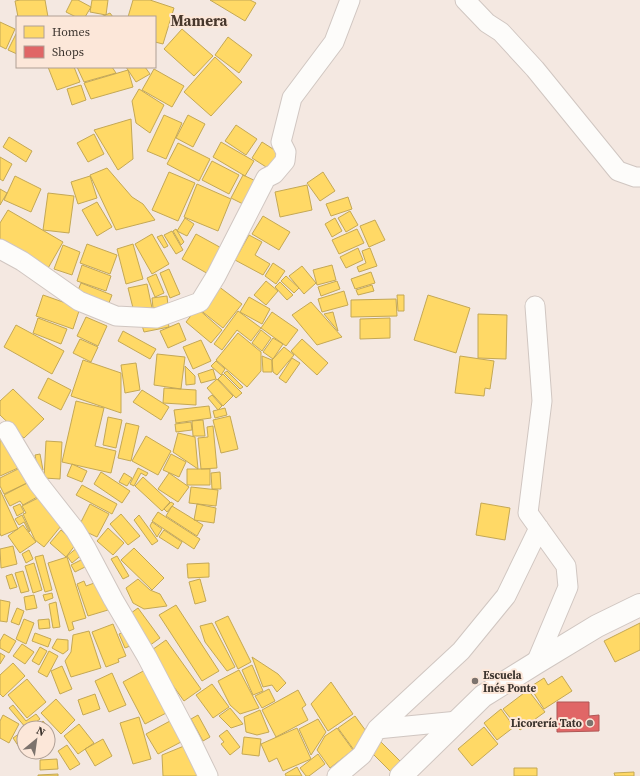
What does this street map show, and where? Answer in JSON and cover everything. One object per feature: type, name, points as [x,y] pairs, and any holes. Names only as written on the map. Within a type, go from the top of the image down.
[{"type":"street","points":[[0,249],[22,261],[79,301],[116,316],[156,318],[200,302],[216,276],[266,178],[274,174],[285,161],[286,152],[282,142],[292,98],[334,42],[350,0]]},
{"type":"street","points":[[465,0],[487,23],[501,32],[535,69],[618,171],[635,177],[640,177]]},
{"type":"street","points":[[535,306],[542,401],[528,513],[566,566],[568,587],[536,663]]},
{"type":"street","points":[[7,431],[38,483],[75,530],[86,548],[113,599],[147,657],[208,776]]},
{"type":"street","points":[[337,776],[362,755],[377,729],[461,651],[506,596],[540,528]]},
{"type":"street","points":[[401,776],[483,696],[597,626],[640,605]]},
{"type":"street","points":[[377,729],[458,721]]},
{"type":"building: Homes","points":[[45,0],[48,16],[18,16],[15,1]]},
{"type":"building: Homes","points":[[72,0],[78,0],[91,7],[86,16],[74,16],[66,12]]},
{"type":"building: Homes","points":[[92,0],[108,0],[106,15],[90,12]]},
{"type":"building: Homes","points":[[133,0],[150,0],[174,8],[163,44],[156,42],[156,16],[128,16]]},
{"type":"building: Homes","points":[[210,0],[250,0],[256,3],[245,21]]},
{"type":"building: Homes","points":[[110,13],[112,16],[103,16]]},
{"type":"building: Homes","points":[[0,22],[15,29],[6,49],[0,46]]},
{"type":"building: Homes","points":[[182,29],[213,56],[194,76],[164,49]]},
{"type":"building: Homes","points":[[16,34],[16,54],[8,50]]},
{"type":"building: Homes","points":[[228,37],[252,55],[239,73],[215,55]]},
{"type":"building: Homes","points":[[215,57],[242,82],[211,116],[184,92]]},
{"type":"building: Homes","points":[[48,68],[74,68],[80,82],[57,90]]},
{"type":"building: Homes","points":[[77,68],[113,68],[116,73],[84,82]]},
{"type":"building: Homes","points":[[127,68],[146,68],[150,74],[136,82]]},
{"type":"building: Homes","points":[[154,69],[184,86],[172,107],[142,90]]},
{"type":"building: Homes","points":[[128,70],[133,87],[91,99],[84,83]]},
{"type":"building: Homes","points":[[81,85],[86,100],[72,105],[67,89]]},
{"type":"building: Homes","points":[[139,89],[164,105],[150,133],[136,123],[132,101]]},
{"type":"building: Homes","points":[[164,115],[182,123],[166,159],[147,151]]},
{"type":"building: Homes","points":[[188,115],[205,124],[193,147],[176,138]]},
{"type":"building: Homes","points":[[131,119],[133,159],[118,170],[94,130]]},
{"type":"building: Homes","points":[[236,125],[257,139],[246,155],[225,141]]},
{"type":"building: Homes","points":[[94,134],[104,154],[88,162],[77,143]]},
{"type":"building: Homes","points":[[9,137],[32,151],[26,162],[3,147]]},
{"type":"building: Homes","points":[[221,142],[254,161],[245,176],[213,157]]},
{"type":"building: Homes","points":[[262,142],[284,156],[274,172],[252,158]]},
{"type":"building: Homes","points":[[178,143],[210,159],[199,181],[167,164]]},
{"type":"building: Homes","points":[[0,157],[12,164],[3,181],[0,179]]},
{"type":"building: Homes","points":[[212,161],[239,175],[229,194],[202,180]]},
{"type":"building: Homes","points":[[107,168],[132,197],[143,204],[155,220],[116,230],[90,175]]},
{"type":"building: Homes","points":[[169,172],[195,183],[178,221],[152,210]]},
{"type":"building: Homes","points":[[323,172],[335,191],[320,201],[307,183]]},
{"type":"building: Homes","points":[[243,175],[260,183],[249,207],[231,198]]},
{"type":"building: Homes","points":[[15,176],[41,189],[31,212],[4,200]]},
{"type":"building: Homes","points":[[90,176],[97,198],[78,204],[71,182]]},
{"type":"building: Homes","points":[[197,184],[231,199],[218,231],[184,217]]},
{"type":"building: Homes","points":[[307,185],[312,210],[280,217],[275,192]]},
{"type":"building: Homes","points":[[0,189],[7,193],[0,205]]},
{"type":"building: Homes","points":[[48,193],[74,196],[69,233],[43,230]]},
{"type":"building: Homes","points":[[348,197],[352,209],[331,216],[326,204]]},
{"type":"building: Homes","points":[[97,202],[112,227],[97,236],[82,210]]},
{"type":"building: Homes","points":[[8,210],[63,242],[47,270],[0,244],[0,223]]},
{"type":"building: Homes","points":[[350,211],[358,225],[346,232],[338,218]]},
{"type":"building: Homes","points":[[263,216],[290,232],[279,250],[252,234]]},
{"type":"building: Homes","points":[[185,218],[194,224],[187,236],[177,231]]},
{"type":"building: Homes","points":[[335,218],[342,231],[332,237],[325,224]]},
{"type":"building: Homes","points":[[375,220],[385,240],[369,247],[360,226]]},
{"type":"building: Homes","points":[[176,229],[184,242],[181,245],[173,231]]},
{"type":"building: Homes","points":[[357,229],[364,243],[339,254],[332,240]]},
{"type":"building: Homes","points":[[172,231],[183,250],[176,254],[164,235]]},
{"type":"building: Homes","points":[[152,234],[169,264],[152,274],[135,244]]},
{"type":"building: Homes","points":[[196,234],[225,250],[210,275],[182,259]]},
{"type":"building: Homes","points":[[162,235],[168,246],[164,248],[157,237]]},
{"type":"building: Homes","points":[[249,235],[262,242],[255,255],[270,264],[263,275],[235,260]]},
{"type":"building: Homes","points":[[87,244],[117,255],[110,274],[80,263]]},
{"type":"building: Homes","points":[[133,244],[143,279],[126,284],[117,249]]},
{"type":"building: Homes","points":[[63,245],[80,252],[72,275],[54,269]]},
{"type":"building: Homes","points":[[358,248],[363,260],[346,268],[340,257]]},
{"type":"building: Homes","points":[[370,248],[377,266],[359,272],[357,267],[366,263],[362,251]]},
{"type":"building: Homes","points":[[273,263],[285,271],[276,284],[265,276]]},
{"type":"building: Homes","points":[[82,265],[111,276],[106,291],[77,281]]},
{"type":"building: Homes","points":[[332,265],[336,280],[317,285],[313,270]]},
{"type":"building: Homes","points":[[302,266],[316,283],[304,294],[289,276]]},
{"type":"building: Homes","points":[[169,269],[180,294],[170,298],[160,273]]},
{"type":"building: Homes","points":[[371,272],[375,283],[355,289],[351,279]]},
{"type":"building: Homes","points":[[156,274],[164,293],[155,297],[147,278]]},
{"type":"building: Homes","points":[[286,276],[299,288],[294,293],[281,281]]},
{"type":"building: Homes","points":[[266,281],[278,291],[266,305],[254,295]]},
{"type":"building: Homes","points":[[337,281],[340,289],[321,296],[318,287]]},
{"type":"building: Homes","points":[[280,282],[293,295],[287,300],[275,287]]},
{"type":"building: Homes","points":[[81,283],[112,295],[107,308],[76,295]]},
{"type":"building: Homes","points":[[147,284],[152,308],[134,312],[128,288]]},
{"type":"building: Homes","points":[[372,285],[374,291],[358,295],[356,290]]},
{"type":"building: Homes","points":[[218,286],[242,304],[223,328],[199,309]]},
{"type":"building: Homes","points":[[344,291],[348,305],[322,312],[318,299]]},
{"type":"building: Homes","points":[[43,295],[80,308],[73,329],[36,316]]},
{"type":"building: Homes","points":[[397,295],[404,295],[404,311],[398,311]]},
{"type":"building: Homes","points":[[428,295],[470,308],[456,353],[414,340]]},
{"type":"building: Homes","points":[[167,296],[168,306],[153,308],[152,298]]},
{"type":"building: Homes","points":[[249,297],[270,309],[262,324],[240,312]]},
{"type":"building: Homes","points":[[396,299],[397,316],[351,317],[351,300]]},
{"type":"building: Homes","points":[[311,302],[342,337],[317,345],[292,315]]},
{"type":"building: Homes","points":[[197,308],[222,330],[211,343],[186,322]]},
{"type":"building: Homes","points":[[238,311],[261,328],[251,341],[237,330],[222,350],[214,344]]},
{"type":"building: Homes","points":[[272,312],[298,330],[286,346],[261,328]]},
{"type":"building: Homes","points":[[333,312],[338,331],[324,314]]},
{"type":"building: Homes","points":[[478,314],[507,315],[506,359],[478,358]]},
{"type":"building: Homes","points":[[167,316],[169,327],[144,332],[141,322]]},
{"type":"building: Homes","points":[[86,317],[107,326],[98,346],[77,336]]},
{"type":"building: Homes","points":[[38,318],[67,329],[61,344],[33,333]]},
{"type":"building: Homes","points":[[390,318],[390,338],[360,339],[360,319]]},
{"type":"building: Homes","points":[[179,323],[186,340],[168,348],[160,331]]},
{"type":"building: Homes","points":[[16,325],[64,351],[52,374],[4,347]]},
{"type":"building: Homes","points":[[261,330],[271,338],[262,351],[252,343]]},
{"type":"building: Homes","points":[[123,331],[156,349],[150,359],[118,341]]},
{"type":"building: Homes","points":[[238,333],[261,352],[261,371],[247,387],[216,360]]},
{"type":"building: Homes","points":[[273,338],[283,344],[273,359],[263,352]]},
{"type":"building: Homes","points":[[80,339],[98,347],[91,362],[73,353]]},
{"type":"building: Homes","points":[[302,339],[328,363],[317,375],[291,351]]},
{"type":"building: Homes","points":[[201,340],[211,361],[193,369],[183,347]]},
{"type":"building: Homes","points":[[284,347],[294,355],[277,375],[273,372],[272,360]]},
{"type":"building: Homes","points":[[157,354],[185,357],[181,389],[154,385]]},
{"type":"building: Homes","points":[[262,356],[272,360],[272,372],[263,372]]},
{"type":"building: Homes","points":[[460,356],[494,361],[490,389],[485,388],[484,396],[455,393]]},
{"type":"building: Homes","points":[[292,358],[300,363],[286,383],[279,378]]},
{"type":"building: Homes","points":[[83,360],[121,373],[121,413],[71,396]]},
{"type":"building: Homes","points":[[216,361],[225,369],[221,375],[211,366]]},
{"type":"building: Homes","points":[[136,363],[140,390],[125,393],[121,365]]},
{"type":"building: Homes","points":[[185,366],[195,376],[195,384],[186,385]]},
{"type":"building: Homes","points":[[213,369],[216,379],[201,383],[198,374]]},
{"type":"building: Homes","points":[[227,371],[243,387],[240,389],[224,373]]},
{"type":"building: Homes","points":[[223,374],[242,393],[236,398],[218,379]]},
{"type":"building: Homes","points":[[48,378],[71,390],[61,410],[38,398]]},
{"type":"building: Homes","points":[[217,379],[233,396],[223,406],[207,388]]},
{"type":"building: Homes","points":[[164,388],[196,390],[196,405],[163,403]]},
{"type":"building: Homes","points":[[13,389],[44,419],[24,438],[0,415],[0,401]]},
{"type":"building: Homes","points":[[142,390],[169,407],[161,420],[133,402]]},
{"type":"building: Homes","points":[[212,395],[222,406],[218,410],[208,398]]},
{"type":"building: Homes","points":[[76,401],[104,408],[95,446],[116,451],[111,473],[62,462]]},
{"type":"building: Homes","points":[[209,406],[211,418],[176,423],[174,410]]},
{"type":"building: Homes","points":[[225,408],[227,415],[215,418],[213,411]]},
{"type":"building: Homes","points":[[230,416],[238,449],[221,453],[213,420]]},
{"type":"building: Homes","points":[[108,417],[122,420],[116,448],[103,445]]},
{"type":"building: Homes","points":[[203,420],[205,436],[193,436],[192,421]]},
{"type":"building: Homes","points":[[191,422],[192,430],[176,432],[175,424]]},
{"type":"building: Homes","points":[[126,423],[139,426],[131,461],[118,458]]},
{"type":"building: Homes","points":[[213,426],[217,468],[201,469],[198,438],[208,437],[207,427]]},
{"type":"building: Homes","points":[[0,427],[18,468],[0,476]]},
{"type":"building: Homes","points":[[178,433],[195,437],[198,469],[173,452]]},
{"type":"building: Homes","points":[[146,436],[171,451],[158,475],[132,461]]},
{"type":"building: Homes","points":[[46,441],[62,442],[60,479],[44,478]]},
{"type":"building: Homes","points":[[40,454],[43,470],[38,471],[35,455]]},
{"type":"building: Homes","points":[[171,454],[186,462],[179,477],[163,470]]},
{"type":"building: Homes","points":[[72,464],[87,471],[82,482],[67,476]]},
{"type":"building: Homes","points":[[22,467],[29,482],[4,494],[0,486],[0,478]]},
{"type":"building: Homes","points":[[138,468],[148,473],[146,476],[141,473],[134,486],[130,484]]},
{"type":"building: Homes","points":[[187,469],[210,469],[210,485],[187,485]]},
{"type":"building: Homes","points":[[101,472],[130,491],[122,503],[94,484]]},
{"type":"building: Homes","points":[[220,472],[221,489],[212,489],[211,473]]},
{"type":"building: Homes","points":[[124,473],[132,478],[127,486],[119,482]]},
{"type":"building: Homes","points":[[169,473],[189,487],[178,502],[158,489]]},
{"type":"building: Homes","points":[[143,477],[170,502],[162,511],[135,486]]},
{"type":"building: Homes","points":[[31,481],[39,496],[23,505],[20,501],[10,506],[4,495]]},
{"type":"building: Homes","points":[[82,485],[117,504],[112,514],[76,495]]},
{"type":"building: Homes","points":[[191,487],[218,490],[216,506],[189,503]]},
{"type":"building: Homes","points":[[0,490],[18,529],[1,536],[0,533]]},
{"type":"building: Homes","points":[[38,498],[65,521],[44,547],[35,540],[23,514],[26,513],[22,506]]},
{"type":"building: Homes","points":[[171,502],[174,504],[167,512],[164,509]]},
{"type":"building: Homes","points":[[481,503],[510,508],[505,540],[476,535]]},
{"type":"building: Homes","points":[[20,504],[24,512],[17,516],[13,507]]},
{"type":"building: Homes","points":[[90,504],[109,514],[97,537],[78,528]]},
{"type":"building: Homes","points":[[197,504],[216,508],[214,523],[194,520]]},
{"type":"building: Homes","points":[[172,506],[203,525],[197,536],[166,516]]},
{"type":"building: Homes","points":[[158,512],[200,539],[194,549],[152,521]]},
{"type":"building: Homes","points":[[121,514],[140,536],[128,545],[110,524]]},
{"type":"building: Homes","points":[[22,515],[30,531],[29,532],[24,522],[19,525],[15,519]]},
{"type":"building: Homes","points":[[139,515],[158,541],[152,545],[134,520]]},
{"type":"building: Homes","points":[[152,522],[162,529],[157,537],[150,526]]},
{"type":"building: Homes","points":[[23,525],[36,542],[20,553],[8,536]]},
{"type":"building: Homes","points":[[108,528],[124,543],[113,555],[97,541]]},
{"type":"building: Homes","points":[[61,530],[76,544],[66,557],[50,543]]},
{"type":"building: Homes","points":[[164,530],[182,542],[178,549],[159,537]]},
{"type":"building: Homes","points":[[13,546],[17,564],[1,568],[0,549]]},
{"type":"building: Homes","points":[[78,547],[84,553],[72,563],[67,556]]},
{"type":"building: Homes","points":[[134,548],[164,578],[152,590],[121,560]]},
{"type":"building: Homes","points":[[29,550],[33,559],[26,563],[22,554]]},
{"type":"building: Homes","points":[[43,555],[52,590],[45,592],[35,557]]},
{"type":"building: Homes","points":[[117,556],[129,576],[123,579],[111,559]]},
{"type":"building: Homes","points":[[67,557],[86,618],[72,622],[74,629],[69,631],[48,563]]},
{"type":"building: Homes","points":[[87,557],[91,564],[75,572],[71,565]]},
{"type":"building: Homes","points":[[34,563],[42,590],[33,593],[25,566]]},
{"type":"building: Homes","points":[[209,563],[209,577],[188,578],[187,564]]},
{"type":"building: Homes","points":[[23,571],[29,591],[21,593],[15,573]]},
{"type":"building: Homes","points":[[12,574],[17,587],[10,589],[6,576]]},
{"type":"building: Homes","points":[[138,579],[150,590],[160,594],[167,606],[144,609],[133,603],[126,588]]},
{"type":"building: Homes","points":[[200,579],[206,601],[195,604],[189,582]]},
{"type":"building: Homes","points":[[84,581],[86,586],[97,582],[108,610],[88,616],[77,584]]},
{"type":"building: Homes","points":[[52,593],[53,598],[45,601],[43,595]]},
{"type":"building: Homes","points":[[34,595],[37,608],[26,610],[24,597]]},
{"type":"building: Homes","points":[[0,600],[10,602],[7,622],[0,621]]},
{"type":"building: Homes","points":[[56,602],[60,627],[53,628],[49,604]]},
{"type":"building: Homes","points":[[176,605],[219,671],[202,681],[159,615]]},
{"type":"building: Homes","points":[[17,608],[24,611],[19,625],[11,622]]},
{"type":"building: Homes","points":[[138,608],[160,638],[149,646],[127,616]]},
{"type":"building: Homes","points":[[228,616],[251,662],[238,669],[215,622]]},
{"type":"building: Homes","points":[[24,619],[34,623],[26,644],[16,639]]},
{"type":"building: Homes","points":[[49,619],[50,628],[39,629],[38,620]]},
{"type":"building: Homes","points":[[212,623],[235,667],[227,671],[205,642],[200,626]]},
{"type":"building: Homes","points":[[640,623],[640,650],[615,662],[604,641]]},
{"type":"building: Homes","points":[[113,624],[126,656],[118,659],[119,662],[106,667],[92,632]]},
{"type":"building: Homes","points":[[89,631],[101,668],[71,677],[65,661],[71,652],[73,635]]},
{"type":"building: Homes","points":[[124,632],[130,646],[125,648],[119,634]]},
{"type":"building: Homes","points":[[35,633],[51,639],[48,647],[32,641]]},
{"type":"building: Homes","points":[[4,634],[16,641],[9,653],[0,648],[0,641]]},
{"type":"building: Homes","points":[[57,639],[68,640],[68,650],[63,654],[52,648]]},
{"type":"building: Homes","points":[[166,640],[201,689],[184,701],[149,652]]},
{"type":"building: Homes","points":[[22,644],[34,652],[25,664],[13,656]]},
{"type":"building: Homes","points":[[40,647],[47,651],[39,665],[32,661]]},
{"type":"building: Homes","points":[[49,651],[58,656],[47,677],[38,672]]},
{"type":"building: Homes","points":[[0,653],[5,656],[0,664]]},
{"type":"building: Homes","points":[[252,657],[278,674],[286,683],[277,692],[272,685],[263,687]]},
{"type":"building: Homes","points":[[13,663],[25,676],[3,697],[0,694],[0,675]]},
{"type":"building: Homes","points":[[252,665],[263,691],[253,695],[242,670]]},
{"type":"building: Homes","points":[[62,666],[72,689],[60,694],[51,671]]},
{"type":"building: Homes","points":[[147,669],[170,711],[145,724],[123,682]]},
{"type":"building: Homes","points":[[239,670],[259,708],[240,714],[230,705],[218,681]]},
{"type":"building: Homes","points":[[112,673],[126,705],[109,712],[95,681]]},
{"type":"building: Homes","points":[[562,676],[572,691],[544,709],[530,687],[544,678],[548,685]]},
{"type":"building: Homes","points":[[27,679],[46,702],[27,718],[8,695]]},
{"type":"building: Homes","points":[[331,682],[353,714],[328,731],[311,704]]},
{"type":"building: Homes","points":[[212,684],[229,707],[213,718],[196,695]]},
{"type":"building: Homes","points":[[269,689],[275,701],[262,708],[255,696]]},
{"type":"building: Homes","points":[[298,690],[306,705],[302,708],[308,720],[276,737],[262,710]]},
{"type":"building: Homes","points":[[528,690],[545,712],[520,730],[503,709]]},
{"type":"building: Homes","points":[[95,694],[100,709],[83,715],[78,700]]},
{"type":"building: Homes","points":[[56,699],[75,720],[61,734],[56,729],[56,720],[48,720],[41,713]]},
{"type":"building: Homes","points":[[13,705],[25,720],[19,720],[9,708]]},
{"type":"building: Homes","points":[[230,708],[243,724],[231,728],[219,716]]},
{"type":"building: Homes","points":[[501,709],[514,727],[497,740],[484,723]]},
{"type":"building: Homes","points":[[260,710],[269,732],[257,735],[246,732],[244,717]]},
{"type":"building: Homes","points":[[36,714],[40,719],[39,720],[27,720]]},
{"type":"building: Homes","points":[[3,715],[16,722],[16,730],[9,743],[0,738],[0,721]]},
{"type":"building: Homes","points":[[198,715],[210,737],[203,741],[191,719]]},
{"type":"building: Homes","points":[[355,716],[371,738],[354,750],[338,728]]},
{"type":"building: Homes","points":[[139,717],[151,759],[133,764],[120,723]]},
{"type":"building: Homes","points":[[318,719],[326,732],[311,755],[299,729]]},
{"type":"building: Homes","points":[[170,721],[181,742],[158,754],[146,734]]},
{"type":"building: Homes","points":[[79,724],[94,743],[78,754],[64,736]]},
{"type":"building: Homes","points":[[484,727],[498,744],[472,766],[458,749]]},
{"type":"building: Homes","points":[[297,728],[311,759],[283,771],[277,758],[269,762],[261,744]]},
{"type":"building: Homes","points":[[337,728],[353,750],[330,768],[317,750],[325,736]]},
{"type":"building: Homes","points":[[227,730],[240,747],[230,755],[221,744],[224,742],[219,736]]},
{"type":"building: Homes","points":[[244,737],[261,739],[259,756],[242,754]]},
{"type":"building: Homes","points":[[377,738],[402,763],[392,773],[367,748]]},
{"type":"building: Homes","points":[[377,738],[402,763],[392,773],[367,748]]},
{"type":"building: Homes","points":[[103,739],[112,756],[95,766],[85,749]]},
{"type":"building: Homes","points":[[67,745],[80,764],[70,770],[58,751]]},
{"type":"building: Homes","points":[[184,746],[198,776],[163,776],[162,755]]},
{"type":"building: Homes","points":[[318,754],[325,764],[309,776],[306,776],[300,768]]},
{"type":"building: Homes","points":[[56,759],[58,769],[40,770],[40,760]]},
{"type":"building: Homes","points":[[297,767],[302,776],[286,776],[285,774]]},
{"type":"building: Homes","points":[[514,768],[537,768],[537,776],[514,776]]},
{"type":"building: Homes","points":[[634,772],[634,776],[615,776],[614,773]]},
{"type":"building: Homes","points":[[58,774],[58,776],[38,776],[38,775]]},
{"type":"building: Shops","points":[[557,702],[589,702],[589,716],[599,715],[599,731],[557,732]]},
{"type":"place","name":"Escuela Inés Ponte","points":[[475,681]]},
{"type":"place","name":"Licorería Tato","points":[[590,723]]},
{"type":"district","name":"Mamera","points":[[199,21]]}]
